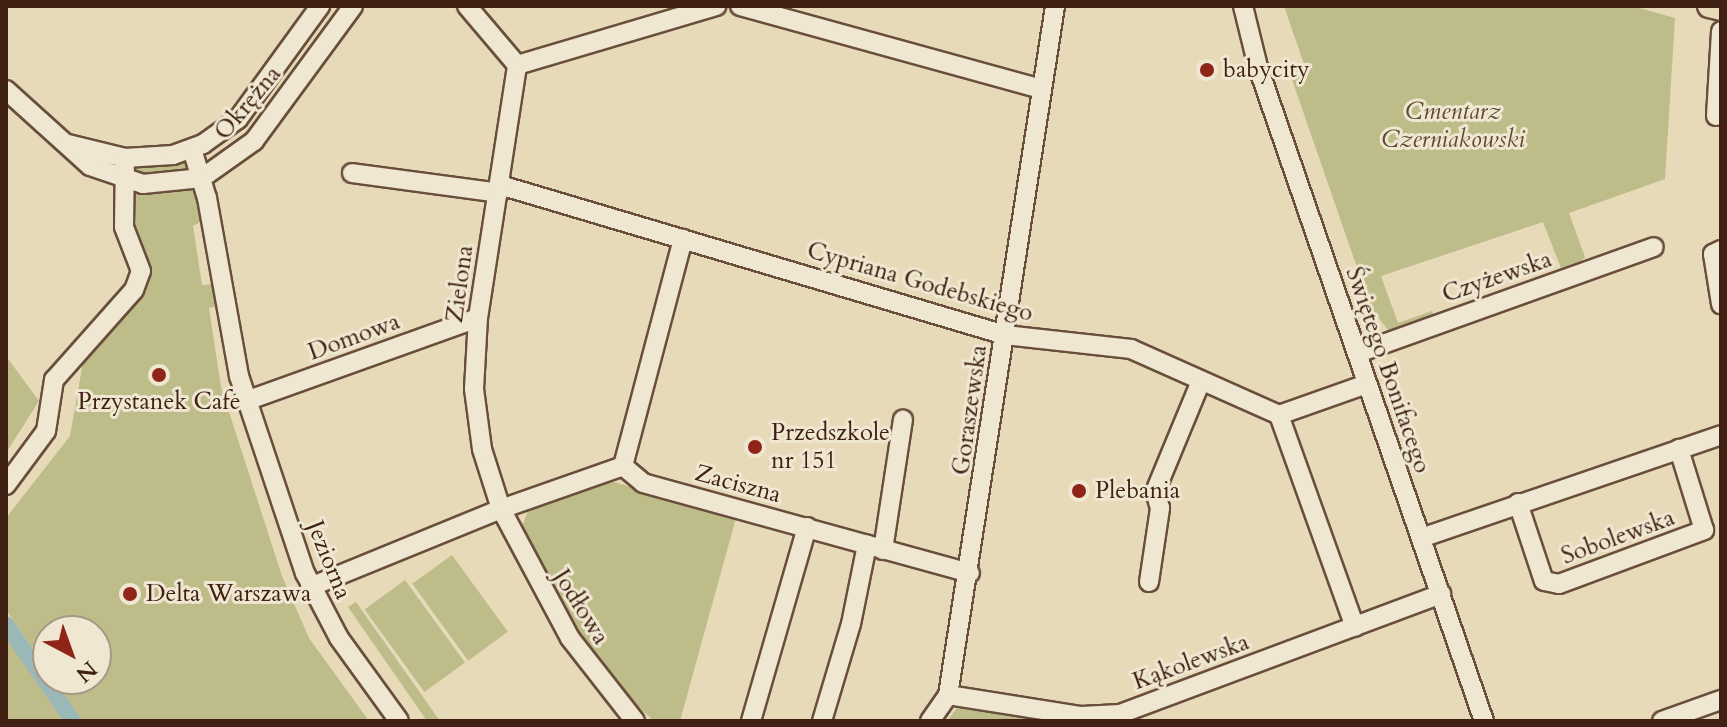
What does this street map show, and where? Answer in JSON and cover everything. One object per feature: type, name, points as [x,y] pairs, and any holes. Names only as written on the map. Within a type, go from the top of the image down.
[{"type":"main road","points":[[1709,6],[1721,9]]},
{"type":"street","name":"Okrężna","points":[[65,143],[125,158],[192,149],[238,119],[320,6]]},
{"type":"street","name":"Okrężna","points":[[6,90],[90,166],[126,181],[165,184],[202,178],[254,141],[353,6]]},
{"type":"street","points":[[467,6],[517,65],[716,6]]},
{"type":"street","points":[[740,6],[1042,89]]},
{"type":"street","name":"Goraszewska","points":[[930,721],[948,695],[970,573],[1055,6]]},
{"type":"street","name":"Świętego Bonifacego","points":[[1233,6],[1246,34],[1358,353],[1484,721]]},
{"type":"street","name":"Świętego Bonifacego","points":[[1243,6],[1246,34]]},
{"type":"street","points":[[1716,116],[1721,31]]},
{"type":"street","name":"Zielona","points":[[501,509],[474,407],[478,318],[517,65]]},
{"type":"street","name":"Jeziorna","points":[[192,149],[202,178],[246,401],[310,587],[339,638],[399,721]]},
{"type":"street","points":[[6,485],[46,431],[54,380],[135,287],[140,259],[124,227],[125,158]]},
{"type":"street","name":"Cypriana Godebskiego","points":[[352,173],[499,189],[683,239],[1005,335],[1131,349],[1279,415]]},
{"type":"street","points":[[310,587],[501,509],[623,466],[683,239]]},
{"type":"street","name":"Czyżewska","points":[[1358,353],[1654,247]]},
{"type":"street","points":[[1717,252],[1721,304]]},
{"type":"street","name":"Domowa","points":[[246,401],[478,318]]},
{"type":"street","points":[[1149,582],[1160,508],[1155,492],[1201,381]]},
{"type":"street","points":[[1355,627],[1279,415],[1367,384]]},
{"type":"street","points":[[822,721],[875,548],[903,420]]},
{"type":"street","points":[[1421,538],[1721,435]]},
{"type":"street","name":"Sobolewska","points":[[1518,503],[1544,581],[1559,584],[1704,530],[1679,449]]},
{"type":"street","name":"Zaciszna","points":[[623,466],[643,483],[970,573]]},
{"type":"street","name":"Jodłowa","points":[[501,509],[570,638],[635,721]]},
{"type":"street","points":[[751,721],[807,527]]},
{"type":"street","name":"Kąkolewska","points":[[948,695],[1081,719],[1120,714],[1441,594]]},
{"type":"street","points":[[1662,721],[1721,700]]},
{"type":"green space","name":"Cmentarz Czerniakowski","points":[[1284,6],[1632,6],[1675,18],[1665,179],[1569,213],[1585,257],[1561,268],[1543,222],[1381,276],[1398,323],[1432,311],[1435,319],[1391,334],[1371,308],[1289,71],[1304,64]]},
{"type":"green space","points":[[186,159],[191,172],[158,177],[134,174],[135,165]]},
{"type":"green space","points":[[193,189],[206,219],[193,226],[202,285],[214,284],[218,306],[209,308],[221,387],[282,576],[309,638],[369,721],[82,721],[64,695],[112,695],[112,615],[32,615],[32,648],[6,610],[6,518],[70,436],[83,362],[138,300],[147,265],[130,224],[133,194]]},
{"type":"green space","points":[[6,356],[39,401],[6,453]]},
{"type":"green space","points":[[604,479],[736,518],[680,721],[654,721],[634,703],[582,636],[521,529],[528,511]]},
{"type":"green space","points":[[452,555],[508,632],[468,661],[412,584]]},
{"type":"green space","points":[[405,580],[465,663],[425,692],[365,609]]},
{"type":"green space","points":[[356,602],[440,721],[427,721],[348,607]]},
{"type":"green space","points":[[6,637],[32,674],[32,695],[47,695],[65,721],[6,721]]},
{"type":"green space","points":[[957,708],[1060,721],[947,721]]},
{"type":"waterway","points":[[6,624],[73,721]]},
{"type":"place","name":"babycity","points":[[1207,70]]},
{"type":"place","name":"Przystanek Cafe","points":[[159,375]]},
{"type":"place","name":"Przedszkole nr 151","points":[[755,447]]},
{"type":"place","name":"Plebania","points":[[1079,491]]},
{"type":"place","name":"Delta Warszawa","points":[[130,594]]}]
